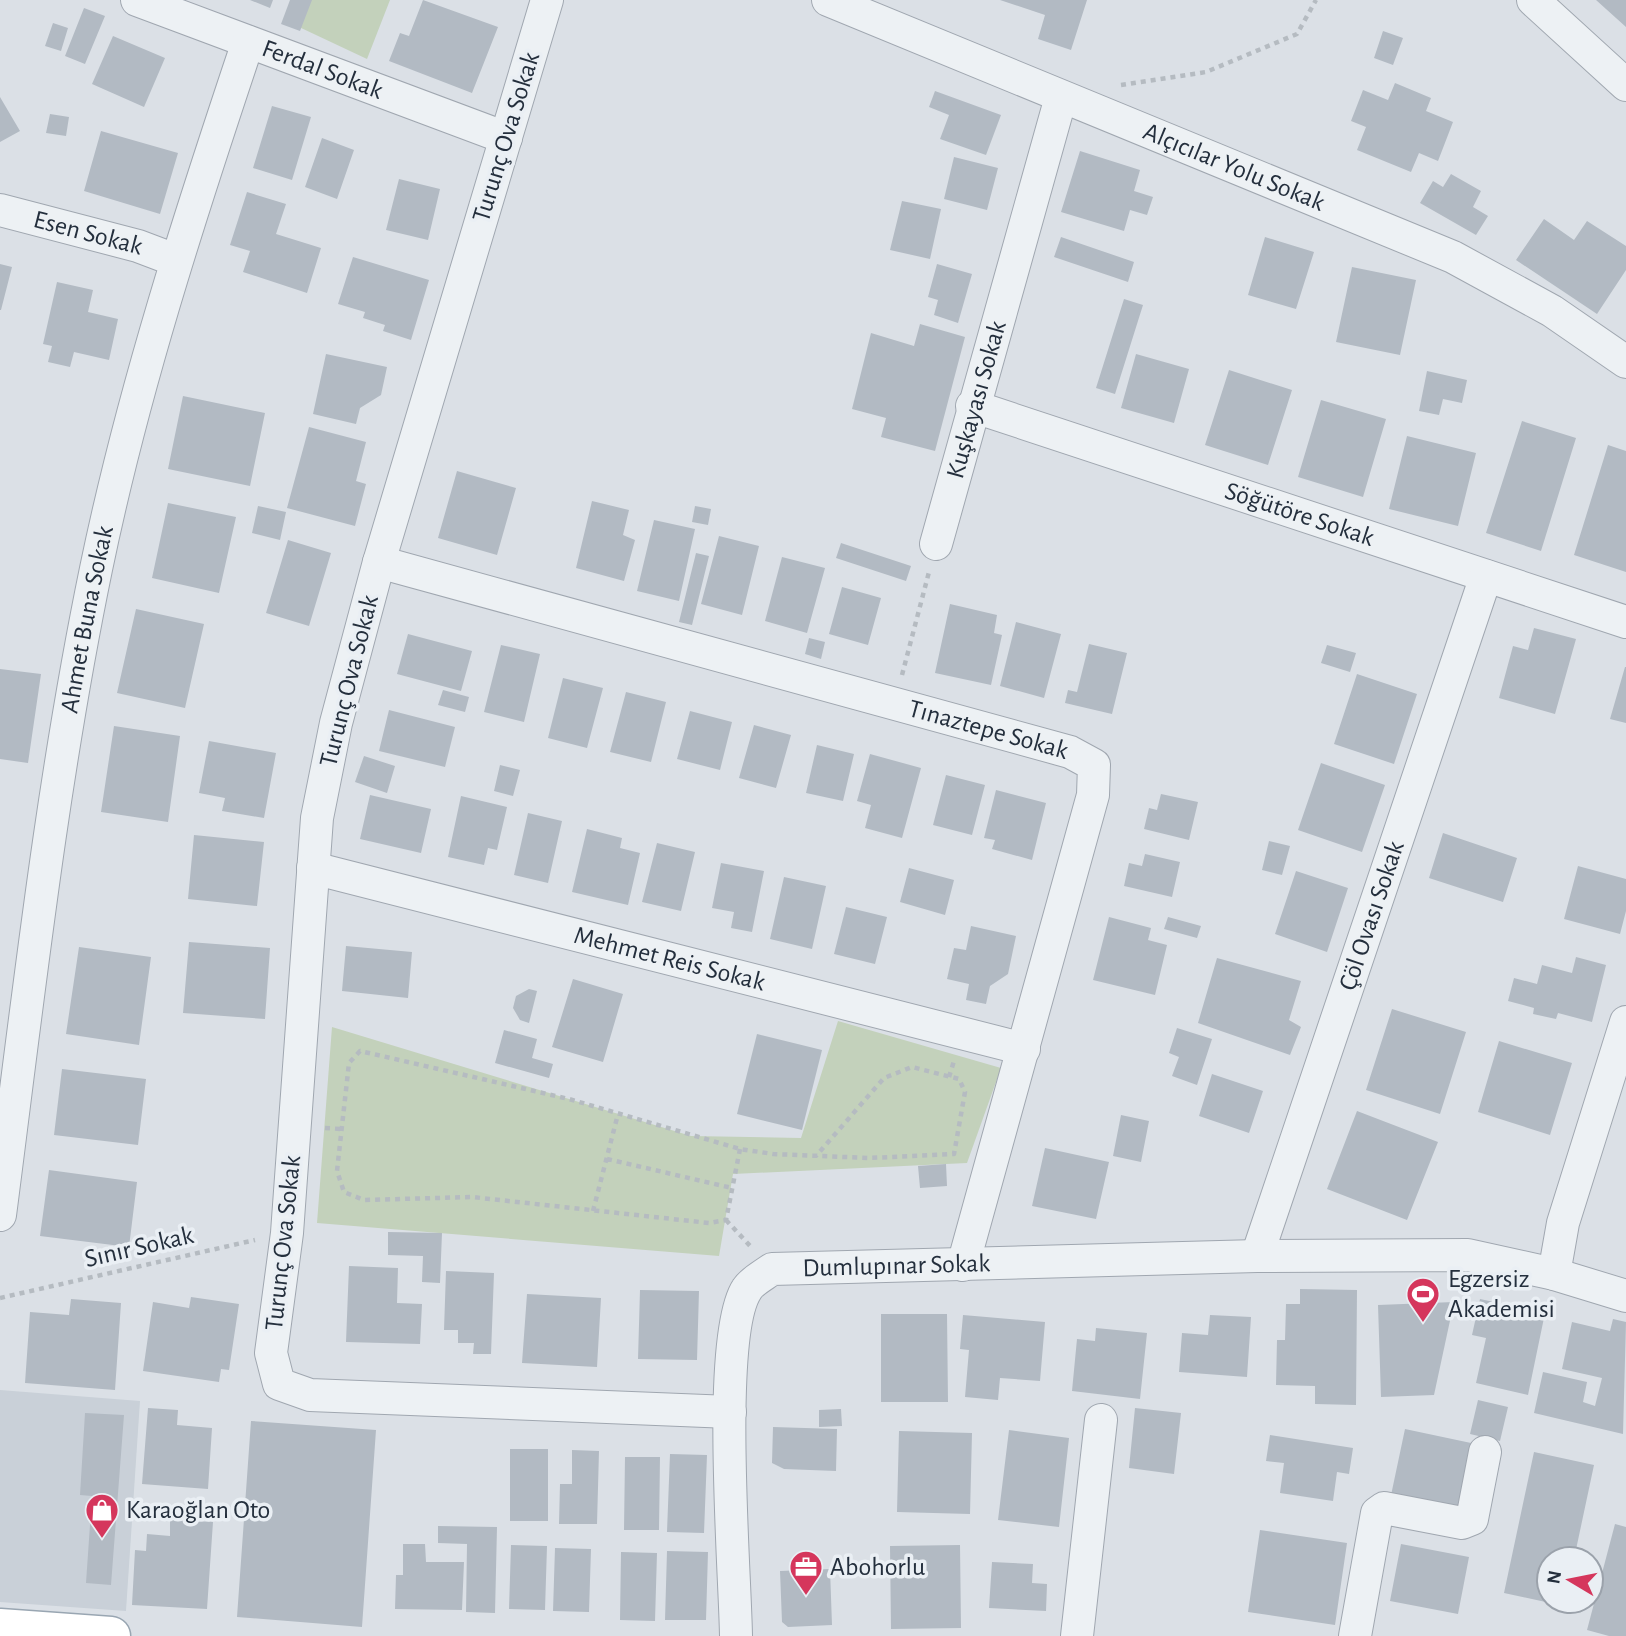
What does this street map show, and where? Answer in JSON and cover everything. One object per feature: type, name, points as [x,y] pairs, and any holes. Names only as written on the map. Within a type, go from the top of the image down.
[{"type":"main road","points":[[0,1628],[111,1636]]},
{"type":"street","name":"Ferdal Sokak","points":[[137,0],[506,138]]},
{"type":"street","name":"Turunç Ova Sokak","points":[[547,0],[379,562],[336,723],[317,818],[287,1233],[271,1353],[279,1384],[310,1395],[730,1412]]},
{"type":"street","name":"Alçıcılar Yolu Sokak","points":[[828,0],[865,6],[1061,97],[1453,257],[1552,311],[1626,362]]},
{"type":"street","points":[[1533,0],[1626,85]]},
{"type":"street","name":"Ahmet Buna Sokak","points":[[0,1215],[63,747],[96,568],[175,260],[248,41]]},
{"type":"street","name":"Kuşkayası Sokak","points":[[936,544],[972,406],[1061,97]]},
{"type":"street","name":"Esen Sokak","points":[[0,210],[138,246],[175,260]]},
{"type":"street","name":"Söğütöre Sokak","points":[[972,406],[1626,622]]},
{"type":"street","name":"Tınaztepe Sokak","points":[[379,562],[1070,752],[1094,765],[1093,795],[963,1265]]},
{"type":"street","name":"Çöl Ovası Sokak","points":[[1256,1256],[1486,576]]},
{"type":"street","name":"Mehmet Reis Sokak","points":[[313,868],[1024,1049]]},
{"type":"street","points":[[1553,1273],[1563,1223],[1626,1021]]},
{"type":"street","name":"Dumlupınar Sokak","points":[[736,1636],[730,1412],[733,1323],[747,1288],[772,1269],[1256,1256],[1468,1255],[1553,1273],[1626,1296]]},
{"type":"street","points":[[1077,1636],[1101,1420]]},
{"type":"street","points":[[1355,1636],[1377,1513],[1384,1508],[1462,1523],[1472,1519],[1485,1452]]},
{"type":"path","points":[[1061,97],[1206,72],[1297,33],[1316,0]]},
{"type":"path","points":[[895,703],[936,544]]},
{"type":"path","points":[[740,1149],[726,1220],[709,1223],[472,1197],[364,1200],[344,1192],[337,1171],[349,1063],[360,1051],[618,1114],[740,1149],[816,1156],[869,1158],[954,1154],[965,1092],[960,1079],[912,1068],[884,1078],[816,1156]]},
{"type":"path","points":[[593,1211],[618,1114]]},
{"type":"path","points":[[607,1159],[732,1188]]},
{"type":"path","name":"Sınır Sokak","points":[[0,1298],[287,1233]]},
{"type":"shaded area","points":[[0,1390],[140,1401],[126,1611],[0,1602]]},
{"type":"green space","points":[[305,0],[390,0],[367,59],[299,27]]},
{"type":"green space","points":[[838,1021],[1001,1068],[967,1163],[733,1174],[719,1256],[317,1223],[332,1027],[691,1136],[801,1138]]},
{"type":"building","points":[[250,0],[273,0],[270,8]]},
{"type":"building","points":[[290,0],[312,0],[300,31],[281,24]]},
{"type":"building","points":[[423,0],[498,27],[472,93],[389,61],[400,33],[409,36]]},
{"type":"building","points":[[1000,0],[1087,0],[1071,50],[1038,39],[1045,15]]},
{"type":"building","points":[[1596,0],[1626,0],[1626,27]]},
{"type":"building","points":[[84,8],[105,16],[85,64],[65,56]]},
{"type":"building","points":[[53,23],[68,28],[61,51],[45,46]]},
{"type":"building","points":[[1383,31],[1403,38],[1393,65],[1374,58]]},
{"type":"building","points":[[113,36],[165,58],[144,107],[92,84]]},
{"type":"building","points":[[1395,83],[1431,98],[1426,111],[1453,122],[1438,161],[1419,153],[1411,172],[1357,150],[1366,127],[1351,121],[1363,90],[1388,100]]},
{"type":"building","points":[[935,91],[1001,115],[986,155],[940,139],[949,115],[929,107]]},
{"type":"building","points":[[0,97],[20,131],[0,142]]},
{"type":"building","points":[[272,106],[311,117],[292,180],[253,168]]},
{"type":"building","points":[[50,114],[69,117],[66,136],[46,133]]},
{"type":"building","points":[[101,131],[178,153],[160,214],[84,191]]},
{"type":"building","points":[[322,138],[354,150],[337,199],[305,187]]},
{"type":"building","points":[[1080,151],[1140,170],[1134,191],[1153,197],[1147,215],[1130,210],[1124,231],[1061,212]]},
{"type":"building","points":[[954,157],[998,168],[987,210],[944,199]]},
{"type":"building","points":[[1451,174],[1481,191],[1473,207],[1488,216],[1476,235],[1420,203],[1433,181],[1443,187]]},
{"type":"building","points":[[399,179],[440,189],[428,240],[386,230]]},
{"type":"building","points":[[247,192],[286,204],[276,234],[321,248],[307,293],[243,272],[250,251],[230,245]]},
{"type":"building","points":[[902,201],[941,209],[930,259],[890,250]]},
{"type":"building","points":[[1544,219],[1574,240],[1587,221],[1626,246],[1626,270],[1597,314],[1516,260]]},
{"type":"building","points":[[1061,237],[1134,262],[1128,282],[1054,257]]},
{"type":"building","points":[[1265,237],[1314,252],[1296,309],[1248,295]]},
{"type":"building","points":[[353,257],[429,280],[411,340],[383,331],[385,325],[363,318],[365,312],[338,304]]},
{"type":"building","points":[[0,264],[12,267],[1,310],[0,310]]},
{"type":"building","points":[[937,264],[972,274],[958,323],[934,315],[938,300],[928,297]]},
{"type":"building","points":[[1352,267],[1416,280],[1400,355],[1336,342]]},
{"type":"building","points":[[57,282],[93,290],[88,312],[118,319],[109,360],[74,352],[70,367],[48,362],[52,346],[43,344]]},
{"type":"building","points":[[1124,299],[1143,305],[1115,394],[1096,388]]},
{"type":"building","points":[[920,324],[965,337],[935,451],[881,437],[886,418],[852,409],[871,333],[914,346]]},
{"type":"building","points":[[326,354],[387,367],[381,395],[360,408],[356,424],[313,414]]},
{"type":"building","points":[[1136,354],[1189,369],[1174,423],[1121,408]]},
{"type":"building","points":[[1229,370],[1292,390],[1268,465],[1205,445]]},
{"type":"building","points":[[1427,371],[1467,380],[1462,403],[1443,399],[1439,415],[1419,411]]},
{"type":"building","points":[[183,396],[265,413],[250,486],[168,469]]},
{"type":"building","points":[[1321,400],[1386,419],[1363,497],[1298,477]]},
{"type":"building","points":[[1522,421],[1576,438],[1541,551],[1486,533]]},
{"type":"building","points":[[309,427],[366,442],[356,481],[366,484],[355,526],[287,508]]},
{"type":"building","points":[[1407,436],[1476,453],[1458,526],[1389,509]]},
{"type":"building","points":[[1608,445],[1626,451],[1626,572],[1574,555]]},
{"type":"building","points":[[457,471],[516,488],[497,555],[438,538]]},
{"type":"building","points":[[592,501],[629,510],[623,535],[635,540],[624,581],[576,568]]},
{"type":"building","points":[[168,503],[236,517],[219,593],[152,578]]},
{"type":"building","points":[[258,506],[286,512],[280,540],[252,533]]},
{"type":"building","points":[[695,506],[711,509],[708,525],[692,522]]},
{"type":"building","points":[[654,520],[695,529],[679,601],[637,591]]},
{"type":"building","points":[[719,536],[759,546],[742,615],[701,604]]},
{"type":"building","points":[[288,540],[331,553],[309,626],[266,613]]},
{"type":"building","points":[[841,543],[911,566],[906,581],[836,558]]},
{"type":"building","points":[[696,553],[709,556],[692,625],[679,622]]},
{"type":"building","points":[[782,557],[825,568],[807,633],[765,621]]},
{"type":"building","points":[[842,587],[881,598],[868,645],[829,634]]},
{"type":"building","points":[[950,604],[997,615],[994,633],[1002,635],[991,685],[935,673]]},
{"type":"building","points":[[136,609],[204,624],[185,708],[117,693]]},
{"type":"building","points":[[1016,622],[1061,634],[1044,698],[1000,686]]},
{"type":"building","points":[[1534,628],[1576,639],[1555,714],[1499,698],[1513,646],[1528,650]]},
{"type":"building","points":[[408,634],[472,651],[461,691],[397,674]]},
{"type":"building","points":[[809,638],[825,642],[821,659],[805,654]]},
{"type":"building","points":[[1089,644],[1127,653],[1112,714],[1065,703],[1068,690],[1077,692]]},
{"type":"building","points":[[501,645],[540,654],[524,722],[484,712]]},
{"type":"building","points":[[1327,645],[1356,653],[1350,672],[1321,663]]},
{"type":"building","points":[[1626,667],[1626,723],[1610,719]]},
{"type":"building","points":[[0,669],[41,674],[28,763],[0,759]]},
{"type":"building","points":[[1357,674],[1417,694],[1394,764],[1334,744]]},
{"type":"building","points":[[563,678],[603,688],[587,748],[548,738]]},
{"type":"building","points":[[443,690],[469,697],[465,712],[438,705]]},
{"type":"building","points":[[626,692],[666,702],[651,762],[610,752]]},
{"type":"building","points":[[389,710],[455,727],[445,767],[379,751]]},
{"type":"building","points":[[690,711],[732,722],[720,770],[677,759]]},
{"type":"building","points":[[754,725],[791,735],[776,788],[739,778]]},
{"type":"building","points":[[114,726],[180,736],[168,822],[101,812]]},
{"type":"building","points":[[209,741],[276,753],[264,818],[222,811],[225,798],[199,793]]},
{"type":"building","points":[[817,745],[854,754],[843,801],[806,793]]},
{"type":"building","points":[[870,754],[921,768],[902,838],[865,828],[871,805],[857,801]]},
{"type":"building","points":[[364,756],[395,766],[387,793],[355,782]]},
{"type":"building","points":[[1321,763],[1385,785],[1362,852],[1298,830]]},
{"type":"building","points":[[500,765],[520,770],[513,796],[494,791]]},
{"type":"building","points":[[946,775],[985,785],[972,835],[933,825]]},
{"type":"building","points":[[996,790],[1046,803],[1032,860],[992,849],[995,840],[984,838]]},
{"type":"building","points":[[1161,794],[1198,802],[1189,840],[1144,829],[1149,808],[1157,810]]},
{"type":"building","points":[[370,795],[431,809],[421,853],[360,839]]},
{"type":"building","points":[[461,796],[507,807],[497,850],[488,848],[484,865],[448,857]]},
{"type":"building","points":[[528,813],[562,821],[548,883],[514,875]]},
{"type":"building","points":[[587,829],[622,838],[620,848],[640,853],[628,905],[572,892]]},
{"type":"building","points":[[1443,833],[1517,858],[1503,902],[1429,878]]},
{"type":"building","points":[[194,835],[264,842],[257,906],[188,899]]},
{"type":"building","points":[[1269,841],[1290,846],[1282,875],[1262,870]]},
{"type":"building","points":[[657,843],[695,852],[681,911],[642,902]]},
{"type":"building","points":[[1145,854],[1180,862],[1172,897],[1124,886],[1129,863],[1142,866]]},
{"type":"building","points":[[721,863],[764,871],[752,932],[731,928],[734,912],[712,908]]},
{"type":"building","points":[[1578,866],[1626,879],[1626,911],[1620,934],[1564,919]]},
{"type":"building","points":[[909,868],[954,880],[945,915],[900,902]]},
{"type":"building","points":[[1296,871],[1348,888],[1327,952],[1275,934]]},
{"type":"building","points":[[784,877],[826,886],[812,949],[770,939]]},
{"type":"building","points":[[846,907],[887,917],[875,964],[834,954]]},
{"type":"building","points":[[1109,917],[1151,928],[1148,940],[1167,945],[1155,995],[1093,980]]},
{"type":"building","points":[[1168,917],[1201,926],[1197,938],[1164,929]]},
{"type":"building","points":[[971,926],[1016,936],[1008,974],[990,986],[986,1004],[966,1000],[969,984],[947,979],[954,948],[966,950]]},
{"type":"building","points":[[189,942],[270,948],[265,1019],[183,1013]]},
{"type":"building","points":[[346,946],[412,952],[408,998],[342,991]]},
{"type":"building","points":[[79,947],[151,957],[139,1045],[66,1034]]},
{"type":"building","points":[[1576,957],[1606,965],[1592,1022],[1558,1013],[1556,1019],[1533,1014],[1534,1008],[1508,1001],[1514,978],[1537,984],[1542,965],[1572,973]]},
{"type":"building","points":[[1217,958],[1301,981],[1289,1020],[1301,1027],[1290,1055],[1198,1023]]},
{"type":"building","points":[[573,979],[623,994],[603,1062],[552,1047]]},
{"type":"building","points":[[529,989],[537,991],[529,1023],[520,1020],[513,1008],[516,996]]},
{"type":"building","points":[[1392,1009],[1466,1032],[1440,1114],[1366,1090]]},
{"type":"building","points":[[1177,1028],[1212,1039],[1197,1085],[1172,1076],[1179,1057],[1169,1053]]},
{"type":"building","points":[[504,1030],[537,1039],[532,1058],[553,1064],[549,1078],[495,1063]]},
{"type":"building","points":[[757,1034],[822,1050],[802,1130],[737,1114]]},
{"type":"building","points":[[1499,1041],[1572,1063],[1550,1135],[1478,1112]]},
{"type":"building","points":[[62,1069],[146,1079],[138,1145],[54,1135]]},
{"type":"building","points":[[1212,1074],[1263,1091],[1249,1133],[1199,1116]]},
{"type":"building","points":[[1357,1111],[1438,1142],[1407,1220],[1327,1189]]},
{"type":"building","points":[[1121,1115],[1149,1121],[1141,1162],[1113,1156]]},
{"type":"building","points":[[1045,1148],[1109,1162],[1096,1219],[1032,1206]]},
{"type":"building","points":[[946,1164],[947,1186],[920,1188],[918,1166]]},
{"type":"building","points":[[49,1170],[137,1182],[129,1247],[40,1236]]},
{"type":"building","points":[[388,1232],[442,1233],[440,1283],[422,1282],[423,1256],[388,1255]]},
{"type":"building","points":[[349,1266],[398,1268],[397,1303],[422,1304],[420,1344],[346,1342]]},
{"type":"building","points":[[446,1271],[494,1273],[491,1354],[473,1354],[474,1343],[458,1343],[458,1330],[444,1330]]},
{"type":"building","points":[[1300,1289],[1357,1290],[1356,1405],[1315,1404],[1315,1386],[1276,1385],[1277,1340],[1285,1340],[1286,1304],[1300,1304]]},
{"type":"building","points":[[640,1290],[699,1291],[697,1360],[638,1359]]},
{"type":"building","points":[[527,1294],[601,1298],[597,1367],[522,1363]]},
{"type":"building","points":[[191,1297],[239,1304],[229,1370],[221,1369],[219,1382],[143,1371],[153,1302],[189,1308]]},
{"type":"building","points":[[71,1299],[121,1303],[115,1390],[25,1383],[30,1312],[69,1315]]},
{"type":"building","points":[[1480,1299],[1545,1313],[1528,1395],[1476,1383],[1486,1338],[1472,1335]]},
{"type":"building","points":[[1454,1302],[1434,1395],[1381,1397],[1378,1305]]},
{"type":"building","points":[[881,1314],[947,1314],[948,1402],[881,1402]]},
{"type":"building","points":[[963,1315],[1045,1322],[1040,1381],[1000,1378],[998,1400],[965,1397],[969,1350],[960,1349]]},
{"type":"building","points":[[1210,1315],[1251,1317],[1247,1377],[1179,1372],[1182,1333],[1208,1335]]},
{"type":"building","points":[[1613,1319],[1626,1322],[1623,1434],[1534,1413],[1543,1372],[1587,1382],[1583,1402],[1595,1406],[1602,1378],[1562,1369],[1572,1322],[1610,1331]]},
{"type":"building","points":[[1096,1328],[1147,1333],[1140,1399],[1072,1391],[1077,1339],[1095,1341]]},
{"type":"building","points":[[1478,1400],[1508,1407],[1500,1441],[1470,1434]]},
{"type":"building","points":[[148,1408],[178,1410],[177,1425],[212,1428],[208,1489],[142,1484]]},
{"type":"building","points":[[1135,1408],[1181,1413],[1174,1474],[1129,1468]]},
{"type":"building","points":[[841,1409],[842,1426],[819,1427],[819,1410]]},
{"type":"building","name":"Karaoğlan Oto","points":[[85,1413],[124,1415],[111,1585],[86,1583],[92,1496],[80,1495]]},
{"type":"building","points":[[251,1421],[376,1430],[362,1627],[237,1617]]},
{"type":"building","points":[[773,1427],[837,1429],[836,1471],[784,1469],[772,1463]]},
{"type":"building","points":[[1405,1429],[1471,1443],[1456,1514],[1390,1500]]},
{"type":"building","points":[[1009,1430],[1069,1438],[1059,1527],[998,1520]]},
{"type":"building","points":[[899,1431],[972,1433],[970,1514],[897,1512]]},
{"type":"building","points":[[1270,1435],[1353,1448],[1349,1474],[1337,1472],[1333,1501],[1280,1493],[1284,1463],[1266,1461]]},
{"type":"building","points":[[510,1449],[548,1449],[548,1521],[510,1521]]},
{"type":"building","points":[[572,1450],[599,1451],[597,1524],[559,1524],[560,1484],[572,1484]]},
{"type":"building","points":[[1534,1452],[1594,1465],[1577,1545],[1535,1545],[1535,1600],[1504,1593]]},
{"type":"building","points":[[670,1454],[707,1455],[704,1533],[667,1532]]},
{"type":"building","points":[[625,1457],[660,1457],[659,1530],[624,1530]]},
{"type":"building","points":[[170,1520],[213,1522],[207,1609],[132,1605],[135,1550],[146,1551],[147,1534],[170,1536]]},
{"type":"building","points":[[1615,1524],[1626,1527],[1626,1636],[1609,1636],[1587,1630],[1591,1615],[1605,1615],[1605,1562]]},
{"type":"building","points":[[438,1526],[497,1527],[495,1613],[466,1612],[467,1544],[438,1543]]},
{"type":"building","points":[[1260,1530],[1347,1543],[1335,1625],[1248,1612]]},
{"type":"building","points":[[403,1544],[425,1544],[426,1562],[464,1562],[462,1610],[395,1609],[396,1575],[403,1575]]},
{"type":"building","points":[[1401,1544],[1469,1557],[1458,1614],[1390,1601]]},
{"type":"building","points":[[511,1545],[547,1546],[545,1610],[509,1609]]},
{"type":"building","points":[[960,1545],[961,1628],[891,1629],[890,1546]]},
{"type":"building","points":[[555,1548],[591,1549],[589,1612],[553,1611]]},
{"type":"building","points":[[667,1551],[708,1552],[706,1620],[665,1620]]},
{"type":"building","points":[[621,1552],[657,1553],[655,1621],[620,1620]]},
{"type":"building","points":[[992,1562],[1033,1564],[1032,1583],[1047,1584],[1046,1611],[989,1608]]},
{"type":"building","name":"Abohorlu","points":[[830,1569],[832,1625],[788,1627],[782,1622],[780,1571]]},
{"type":"place","name":"Egzersiz Akademisi","points":[[1423,1324]]},
{"type":"place","name":"Karaoğlan Oto","points":[[102,1540]]},
{"type":"place","name":"Abohorlu","points":[[806,1597]]}]
